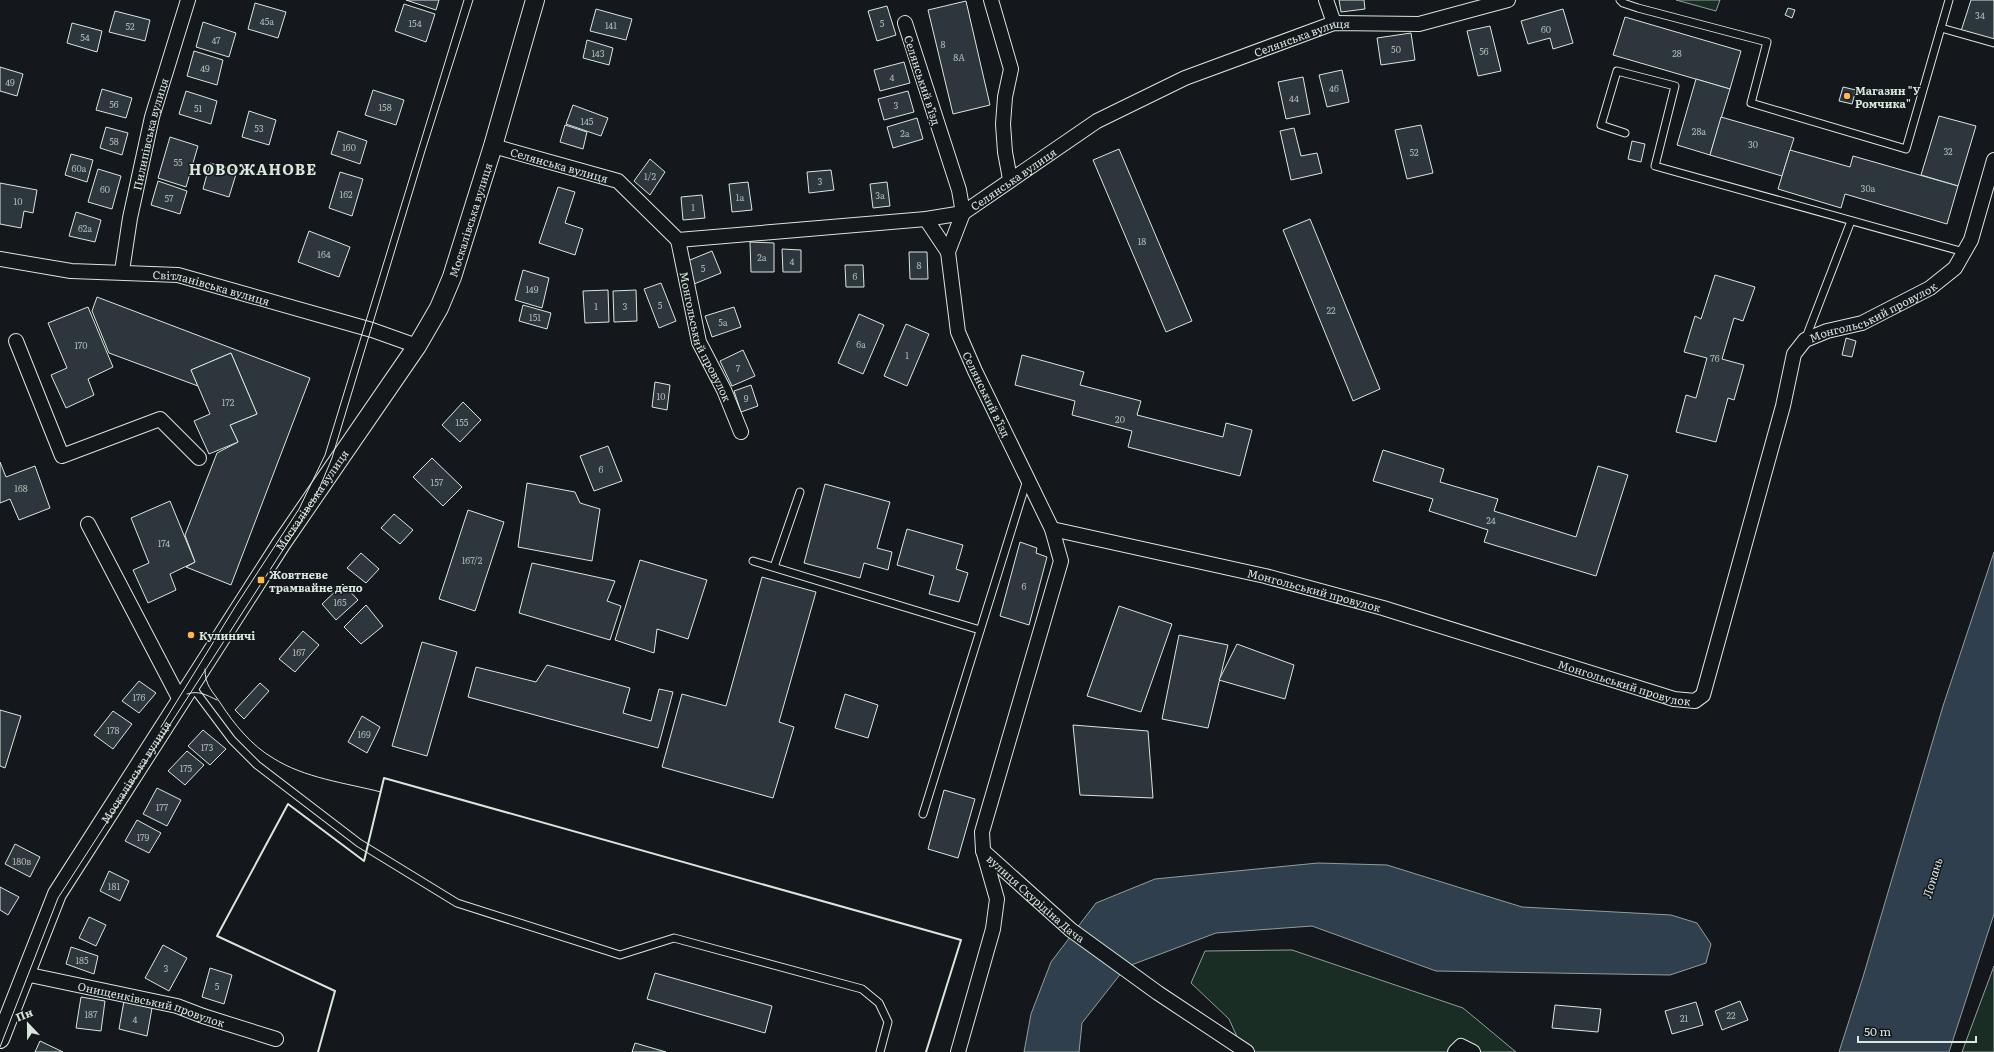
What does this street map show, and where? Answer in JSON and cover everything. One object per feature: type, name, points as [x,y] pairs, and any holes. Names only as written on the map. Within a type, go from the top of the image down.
[{"type":"street","name":"Пилипівська вулиця","points":[[122,271],[130,218],[152,117],[188,0]]},
{"type":"street","name":"Москалівська вулиця","points":[[0,1039],[55,897],[285,538],[418,346],[439,308],[452,277],[493,146],[534,0]]},
{"type":"street","points":[[991,0],[1011,69],[1005,97],[1003,124],[1005,152],[1010,179]]},
{"type":"street","points":[[1326,0],[1334,23]]},
{"type":"street","name":"Селянська вулиця","points":[[493,146],[618,181],[678,240],[926,219],[963,213],[1010,179],[1097,121],[1185,78],[1334,23],[1419,24],[1508,0]]},
{"type":"street","name":"Селянський вʼїзд","points":[[905,23],[959,190],[963,213],[948,252]]},
{"type":"street","name":"Монгольський провулок","points":[[1052,529],[1280,580],[1383,608],[1674,699],[1695,701],[1703,695],[1783,406],[1794,354],[1805,340],[1827,331],[1862,324],[1930,288],[1955,268],[1971,240],[1993,165]]},
{"type":"street","name":"Селянський вʼїзд","points":[[926,219],[948,252],[958,332],[975,371],[1052,529]]},
{"type":"street","name":"Монгольський провулок","points":[[678,240],[699,342],[724,390],[741,432]]},
{"type":"street","name":"Світланівська вулиця","points":[[0,259],[71,271],[122,271],[178,275],[372,330],[418,346]]},
{"type":"street","points":[[16,341],[62,456],[160,419],[199,458]]},
{"type":"street","points":[[88,524],[179,698]]},
{"type":"street","name":"вулиця Скурідіна Дача","points":[[1052,529],[1061,561],[982,832],[983,850],[1070,930],[1158,993],[1247,1052]]},
{"type":"street","points":[[958,1052],[993,929],[997,899],[983,850]]},
{"type":"street","name":"Онищенківський провулок","points":[[25,974],[177,1006],[203,1016],[276,1039]]},
{"type":"street","points":[[1455,1052],[1461,1046],[1473,1052]]},
{"type":"lane","points":[[1620,0],[1623,3],[1638,8],[1767,42],[1751,103],[1906,149],[1949,0]]},
{"type":"lane","points":[[1941,28],[1994,43]]},
{"type":"lane","points":[[1625,133],[1601,125],[1617,71],[1675,86],[1655,166],[1964,252]]},
{"type":"lane","points":[[1805,340],[1851,221]]},
{"type":"lane","points":[[923,814],[1028,478]]},
{"type":"lane","points":[[774,567],[800,492]]},
{"type":"lane","points":[[753,561],[980,630]]},
{"type":"lane","points":[[192,683],[196,692],[232,740],[257,765],[359,843],[457,903],[620,955],[674,938],[862,989],[879,1003],[888,1022],[880,1052]]},
{"type":"green space","points":[[1676,0],[1720,0],[1716,11]]},
{"type":"green space","points":[[1292,950],[1463,1008],[1516,1052],[1244,1052],[1229,1019],[1191,983],[1205,951]]},
{"type":"green space","points":[[1994,966],[1994,1052],[1962,1052]]},
{"type":"water","name":"Лопань","points":[[1994,552],[1994,914],[1949,1052],[1839,1052],[1863,977],[1943,706]]},
{"type":"water","points":[[1318,863],[1387,865],[1522,907],[1671,915],[1697,923],[1711,944],[1706,963],[1670,975],[1436,971],[1312,926],[1216,933],[1126,967],[1082,1023],[1079,1052],[1024,1052],[1031,1014],[1051,962],[1096,903],[1155,879]]},
{"type":"building","points":[[406,0],[439,0],[436,10]]},
{"type":"building","points":[[1339,0],[1364,0],[1365,9],[1341,12]]},
{"type":"building","points":[[1971,0],[1994,0],[1994,41],[1961,31]]},
{"type":"building","points":[[966,1],[990,105],[953,114],[928,10]]},
{"type":"building","points":[[255,3],[286,12],[278,38],[248,29]]},
{"type":"building","points":[[404,4],[435,14],[426,42],[395,31]]},
{"type":"building","points":[[887,6],[896,35],[877,41],[868,11]]},
{"type":"building","points":[[1788,8],[1795,10],[1792,18],[1785,15]]},
{"type":"building","points":[[596,9],[632,19],[626,40],[590,31]]},
{"type":"building","points":[[1563,9],[1573,43],[1553,49],[1550,38],[1528,44],[1521,21]]},
{"type":"building","points":[[115,11],[150,20],[145,41],[109,32]]},
{"type":"building","points":[[1625,17],[1741,51],[1730,89],[1613,55]]},
{"type":"building","points":[[203,22],[236,33],[229,57],[196,47]]},
{"type":"building","points":[[72,23],[102,31],[97,52],[67,43]]},
{"type":"building","points":[[1490,26],[1501,71],[1478,76],[1467,31]]},
{"type":"building","points":[[1411,33],[1415,60],[1381,65],[1377,38]]},
{"type":"building","points":[[587,40],[613,48],[609,65],[583,58]]},
{"type":"building","points":[[194,51],[223,60],[217,85],[187,76]]},
{"type":"building","points":[[904,62],[910,83],[880,91],[874,70]]},
{"type":"building","points":[[0,67],[23,74],[17,96],[0,91]]},
{"type":"building","points":[[1342,70],[1349,102],[1327,107],[1319,75]]},
{"type":"building","points":[[1303,77],[1310,114],[1286,119],[1278,82]]},
{"type":"building","points":[[1696,79],[1730,89],[1710,155],[1677,145]]},
{"type":"building","name":"Магазин \"У Ромчика\"","points":[[1843,87],[1856,90],[1852,104],[1839,101]]},
{"type":"building","points":[[102,89],[132,98],[126,118],[96,110]]},
{"type":"building","points":[[373,90],[404,100],[396,125],[365,115]]},
{"type":"building","points":[[186,91],[217,101],[211,124],[179,114]]},
{"type":"building","points":[[908,91],[914,112],[884,120],[878,99]]},
{"type":"building","points":[[573,105],[608,118],[601,136],[566,124]]},
{"type":"building","points":[[249,111],[276,120],[269,145],[242,137]]},
{"type":"building","points":[[1939,116],[1976,126],[1958,186],[1921,175]]},
{"type":"building","points":[[1721,117],[1794,138],[1782,176],[1710,155]]},
{"type":"building","points":[[917,118],[923,139],[893,148],[887,127]]},
{"type":"building","points":[[565,125],[587,132],[583,149],[560,142]]},
{"type":"building","points":[[1421,125],[1433,173],[1407,179],[1395,130]]},
{"type":"building","points":[[106,127],[128,133],[122,155],[100,148]]},
{"type":"building","points":[[1294,128],[1301,156],[1317,153],[1322,173],[1291,180],[1280,131]]},
{"type":"building","points":[[338,131],[367,141],[360,164],[331,154]]},
{"type":"building","points":[[170,137],[198,146],[186,187],[158,178]]},
{"type":"building","points":[[1632,141],[1645,144],[1641,162],[1628,159]]},
{"type":"building","points":[[1119,149],[1192,321],[1166,332],[1093,160]]},
{"type":"building","points":[[1790,150],[1850,167],[1853,156],[1958,186],[1947,224],[1845,194],[1841,208],[1778,189]]},
{"type":"building","points":[[71,154],[93,160],[87,182],[65,175]]},
{"type":"building","points":[[650,159],[665,172],[650,195],[634,181]]},
{"type":"building","points":[[210,163],[237,171],[229,197],[203,189]]},
{"type":"building","points":[[98,169],[121,176],[112,209],[88,202]]},
{"type":"building","points":[[831,170],[834,190],[809,193],[807,172]]},
{"type":"building","points":[[340,172],[363,179],[352,216],[329,208]]},
{"type":"building","points":[[158,181],[187,191],[180,214],[151,205]]},
{"type":"building","points":[[748,182],[752,210],[732,212],[729,184]]},
{"type":"building","points":[[887,182],[890,206],[873,208],[870,184]]},
{"type":"building","points":[[0,183],[37,190],[33,213],[24,211],[21,228],[0,224]]},
{"type":"building","points":[[558,187],[575,192],[565,223],[583,229],[575,255],[539,243]]},
{"type":"building","points":[[702,195],[705,218],[683,220],[681,197]]},
{"type":"building","points":[[76,212],[101,220],[95,242],[69,236]]},
{"type":"building","points":[[1310,219],[1380,389],[1353,401],[1283,230]]},
{"type":"building","points":[[309,231],[350,247],[339,277],[298,262]]},
{"type":"building","points":[[750,242],[774,243],[774,272],[751,272]]},
{"type":"building","points":[[782,249],[801,250],[801,272],[783,272]]},
{"type":"building","points":[[712,251],[721,273],[694,284],[685,262]]},
{"type":"building","points":[[909,252],[927,252],[928,279],[910,279]]},
{"type":"building","points":[[845,265],[863,265],[864,287],[846,287]]},
{"type":"building","points":[[523,270],[549,278],[542,308],[515,300]]},
{"type":"building","points":[[1715,275],[1755,287],[1743,321],[1734,318],[1722,359],[1744,365],[1734,400],[1728,398],[1716,442],[1676,432],[1686,395],[1696,398],[1707,358],[1684,352],[1695,316],[1701,319]]},
{"type":"building","points":[[661,283],[676,321],[659,328],[644,289]]},
{"type":"building","points":[[608,290],[609,322],[585,323],[583,291]]},
{"type":"building","points":[[636,290],[637,321],[614,322],[613,291]]},
{"type":"building","points":[[97,297],[310,378],[231,585],[186,567],[195,562],[185,535],[217,453],[238,442],[230,425],[257,414],[231,353],[191,370],[198,386],[109,353],[92,311]]},
{"type":"building","points":[[523,305],[551,313],[547,329],[519,321]]},
{"type":"building","points":[[88,307],[113,367],[88,379],[94,395],[66,408],[51,375],[67,368],[48,323]]},
{"type":"building","points":[[734,307],[741,327],[712,337],[705,316]]},
{"type":"building","points":[[859,314],[884,325],[863,374],[838,363]]},
{"type":"building","points":[[906,324],[929,334],[907,386],[884,376]]},
{"type":"building","points":[[1846,338],[1856,341],[1852,357],[1842,355]]},
{"type":"building","points":[[743,350],[755,376],[732,386],[720,361]]},
{"type":"building","points":[[231,353],[257,414],[230,425],[238,442],[209,454],[194,421],[210,414],[191,370]]},
{"type":"building","points":[[1022,355],[1084,372],[1080,385],[1141,401],[1137,415],[1223,437],[1226,423],[1252,430],[1240,476],[1128,447],[1132,431],[1072,415],[1075,401],[1015,385]]},
{"type":"building","points":[[655,382],[670,385],[667,410],[652,407]]},
{"type":"building","points":[[751,385],[758,406],[741,412],[734,391]]},
{"type":"building","points":[[463,402],[481,420],[460,442],[442,425]]},
{"type":"building","points":[[608,446],[622,481],[594,491],[580,456]]},
{"type":"building","points":[[1383,450],[1444,469],[1440,482],[1498,499],[1494,511],[1576,537],[1598,466],[1628,475],[1596,576],[1484,542],[1488,530],[1429,511],[1433,499],[1373,481]]},
{"type":"building","points":[[432,458],[462,487],[443,506],[413,477]]},
{"type":"building","points":[[0,462],[6,477],[35,466],[50,508],[19,520],[10,499],[0,503]]},
{"type":"building","points":[[527,483],[575,492],[580,503],[600,509],[592,561],[518,547]]},
{"type":"building","points":[[825,484],[890,502],[877,548],[892,552],[888,570],[864,563],[860,578],[804,563]]},
{"type":"building","points":[[170,501],[195,562],[170,574],[176,590],[148,603],[133,570],[149,563],[131,518]]},
{"type":"building","points":[[468,510],[504,522],[475,611],[439,599]]},
{"type":"building","points":[[394,514],[413,530],[400,544],[381,528]]},
{"type":"building","points":[[907,529],[963,545],[956,569],[968,573],[959,602],[929,594],[934,576],[897,565]]},
{"type":"building","points":[[1020,542],[1037,548],[1036,553],[1047,557],[1029,625],[1000,616]]},
{"type":"building","points":[[361,553],[379,569],[366,583],[347,568]]},
{"type":"building","points":[[640,560],[707,580],[688,639],[657,629],[654,653],[615,640]]},
{"type":"building","points":[[532,563],[615,581],[607,601],[621,606],[610,640],[519,613]]},
{"type":"building","points":[[762,577],[816,592],[779,722],[794,727],[773,798],[662,767],[682,694],[726,706]]},
{"type":"building","points":[[343,584],[358,600],[336,620],[322,604]]},
{"type":"building","points":[[366,605],[383,626],[361,644],[344,627]]},
{"type":"building","points":[[1119,606],[1172,624],[1141,712],[1087,696]]},
{"type":"building","points":[[303,631],[319,645],[295,672],[279,659]]},
{"type":"building","points":[[1179,635],[1228,645],[1208,728],[1162,719]]},
{"type":"building","points":[[422,642],[457,652],[427,756],[392,746]]},
{"type":"building","points":[[1237,644],[1294,665],[1285,699],[1219,680]]},
{"type":"building","points":[[547,665],[630,688],[623,713],[651,721],[659,689],[673,692],[658,748],[468,697],[476,667],[536,682]]},
{"type":"building","points":[[139,681],[156,693],[139,713],[122,701]]},
{"type":"building","points":[[260,683],[269,691],[244,719],[235,710]]},
{"type":"building","points":[[845,694],[878,705],[868,738],[835,728]]},
{"type":"building","points":[[0,710],[21,716],[5,768],[0,766]]},
{"type":"building","points":[[113,711],[132,724],[113,749],[94,735]]},
{"type":"building","points":[[362,716],[380,727],[367,753],[348,742]]},
{"type":"building","points":[[1073,725],[1148,731],[1153,798],[1080,795]]},
{"type":"building","points":[[203,730],[226,749],[210,765],[188,746]]},
{"type":"building","points":[[187,751],[204,765],[185,785],[168,771]]},
{"type":"building","points":[[157,788],[181,800],[167,826],[143,814]]},
{"type":"building","points":[[944,790],[975,799],[958,858],[928,849]]},
{"type":"building","points":[[137,820],[161,833],[149,853],[125,841]]},
{"type":"building","points":[[15,844],[40,857],[30,877],[5,864]]},
{"type":"building","points":[[109,871],[129,881],[120,901],[100,891]]},
{"type":"building","points":[[0,887],[19,897],[8,915],[0,910]]},
{"type":"building","points":[[89,917],[106,925],[96,946],[79,938]]},
{"type":"building","points":[[163,945],[187,958],[169,991],[145,978]]},
{"type":"building","points":[[71,947],[98,956],[94,974],[66,964]]},
{"type":"building","points":[[210,968],[232,975],[224,1004],[202,997]]},
{"type":"building","points":[[655,973],[772,1006],[765,1033],[647,999]]},
{"type":"building","points":[[81,997],[105,1001],[101,1031],[76,1028]]},
{"type":"building","points":[[124,1001],[152,1008],[147,1036],[119,1029]]},
{"type":"building","points":[[1740,1001],[1748,1020],[1722,1030],[1715,1011]]},
{"type":"building","points":[[1696,1002],[1703,1025],[1672,1034],[1665,1011]]},
{"type":"building","points":[[1555,1005],[1601,1009],[1598,1032],[1552,1028]]},
{"type":"building","points":[[40,1041],[63,1052],[35,1052]]},
{"type":"building","points":[[635,1043],[666,1052],[632,1052]]},
{"type":"tram line","points":[[161,727],[235,607],[299,509],[325,455],[464,0]]},
{"type":"tram line","points":[[0,1047],[58,898],[299,525],[319,489],[332,458],[425,151],[473,0]]},
{"type":"tram line","points":[[205,669],[206,680],[226,712],[244,734],[265,753],[285,765],[312,775],[381,792]]},
{"type":"tram line","points":[[187,694],[199,693],[217,700]]},
{"type":"wall","points":[[318,1052],[335,991],[217,936],[288,804],[364,861],[384,778],[961,940],[926,1052]]},
{"type":"place","name":"Магазин \"У Ромчика\"","points":[[1847,96]]},
{"type":"place","name":"Жовтневе трамвайне депо","points":[[261,580]]},
{"type":"place","name":"Кулиничі","points":[[191,635]]},
{"type":"district","name":"НОВОЖАНОВЕ","points":[[253,168]]}]
